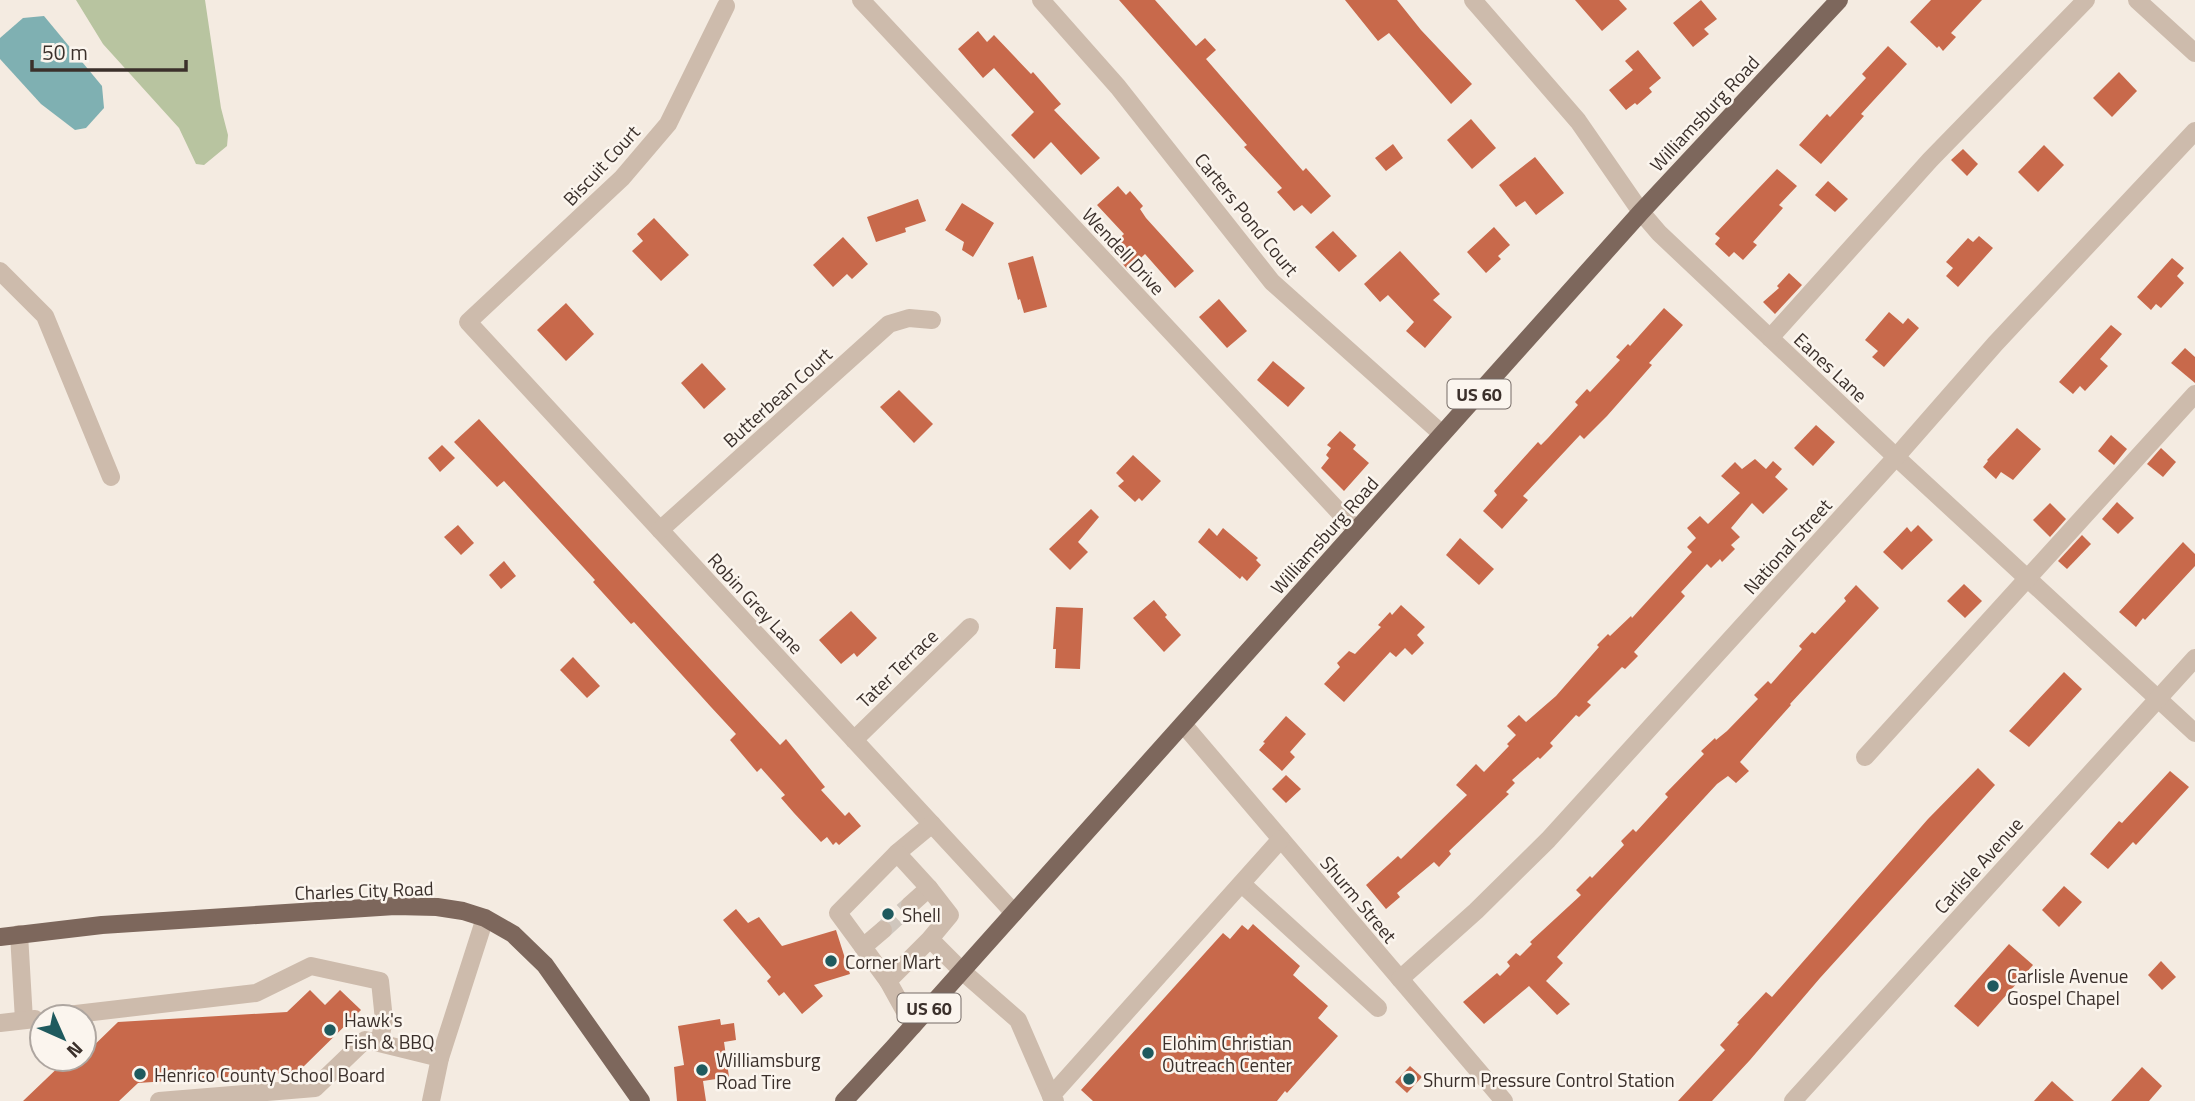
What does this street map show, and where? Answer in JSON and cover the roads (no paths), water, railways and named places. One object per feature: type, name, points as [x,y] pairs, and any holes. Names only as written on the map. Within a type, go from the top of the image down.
[{"type":"main road","name":"Williamsburg Road","points":[[844,1101],[1641,212],[1839,0]]},
{"type":"main road","name":"Charles City Road","points":[[0,937],[116,925],[395,906],[437,907],[485,918],[513,934],[545,965],[641,1101]]},
{"type":"street","name":"Wendell Drive","points":[[861,0],[1356,530]]},
{"type":"street","name":"Carters Pond Court","points":[[1041,0],[1118,87],[1272,282],[1442,434]]},
{"type":"street","name":"Eanes Lane","points":[[1473,0],[1578,121],[1641,212],[1659,233],[1896,457],[2195,733]]},
{"type":"street","points":[[1770,338],[1930,160],[2086,0]]},
{"type":"street","points":[[2137,0],[2195,53]]},
{"type":"street","name":"Biscuit Court","points":[[468,322],[622,178],[668,124],[726,6]]},
{"type":"street","name":"National Street","points":[[1400,979],[1476,911],[1548,840],[1896,457],[1995,344],[2195,131]]},
{"type":"street","points":[[0,271],[45,316],[110,477]]},
{"type":"street","name":"Butterbean Court","points":[[660,530],[889,324],[909,318],[932,320]]},
{"type":"street","name":"Robin Grey Lane","points":[[468,322],[1014,913]]},
{"type":"street","points":[[1865,757],[2195,394]]},
{"type":"street","name":"Tater Terrace","points":[[854,740],[970,627]]},
{"type":"street","name":"Carlisle Avenue","points":[[1793,1101],[2195,658]]},
{"type":"street","name":"Shurm Street","points":[[1183,724],[1504,1101]]},
{"type":"street","points":[[913,1026],[888,981],[838,913],[897,853],[932,824]]},
{"type":"street","points":[[930,939],[1018,1020],[1053,1098],[1281,839]]},
{"type":"street","points":[[888,981],[950,915],[897,853]]},
{"type":"street","points":[[1242,884],[1378,1008]]},
{"type":"street","points":[[910,905],[929,888]]},
{"type":"street","points":[[431,1101],[440,1058],[485,918]]},
{"type":"street","points":[[863,947],[883,930]]},
{"type":"street","points":[[19,934],[30,1003]]},
{"type":"street","points":[[98,1011],[257,993],[311,966],[380,981],[384,1020],[379,1043]]},
{"type":"street","points":[[0,1023],[28,1020]]},
{"type":"street","points":[[159,1101],[299,1096],[315,1088],[365,1040],[440,1058]]},
{"type":"water","points":[[44,16],[102,86],[104,108],[86,128],[75,130],[41,104],[0,59],[0,38],[23,18]]},
{"type":"tunnel","points":[[883,930],[910,905]]},
{"type":"place","name":"Shell","points":[[888,914]]},
{"type":"place","name":"Corner Mart","points":[[831,961]]},
{"type":"place","name":"Carlisle Avenue Gospel Chapel","points":[[1993,986]]},
{"type":"place","name":"Hawk's Fish & BBQ","points":[[330,1030]]},
{"type":"place","name":"Elohim Christian Outreach Center","points":[[1148,1053]]},
{"type":"place","name":"Williamsburg Road Tire","points":[[702,1070]]},
{"type":"place","name":"Henrico County School Board","points":[[140,1074]]},
{"type":"place","name":"Shurm Pressure Control Station","points":[[1409,1079]]}]
